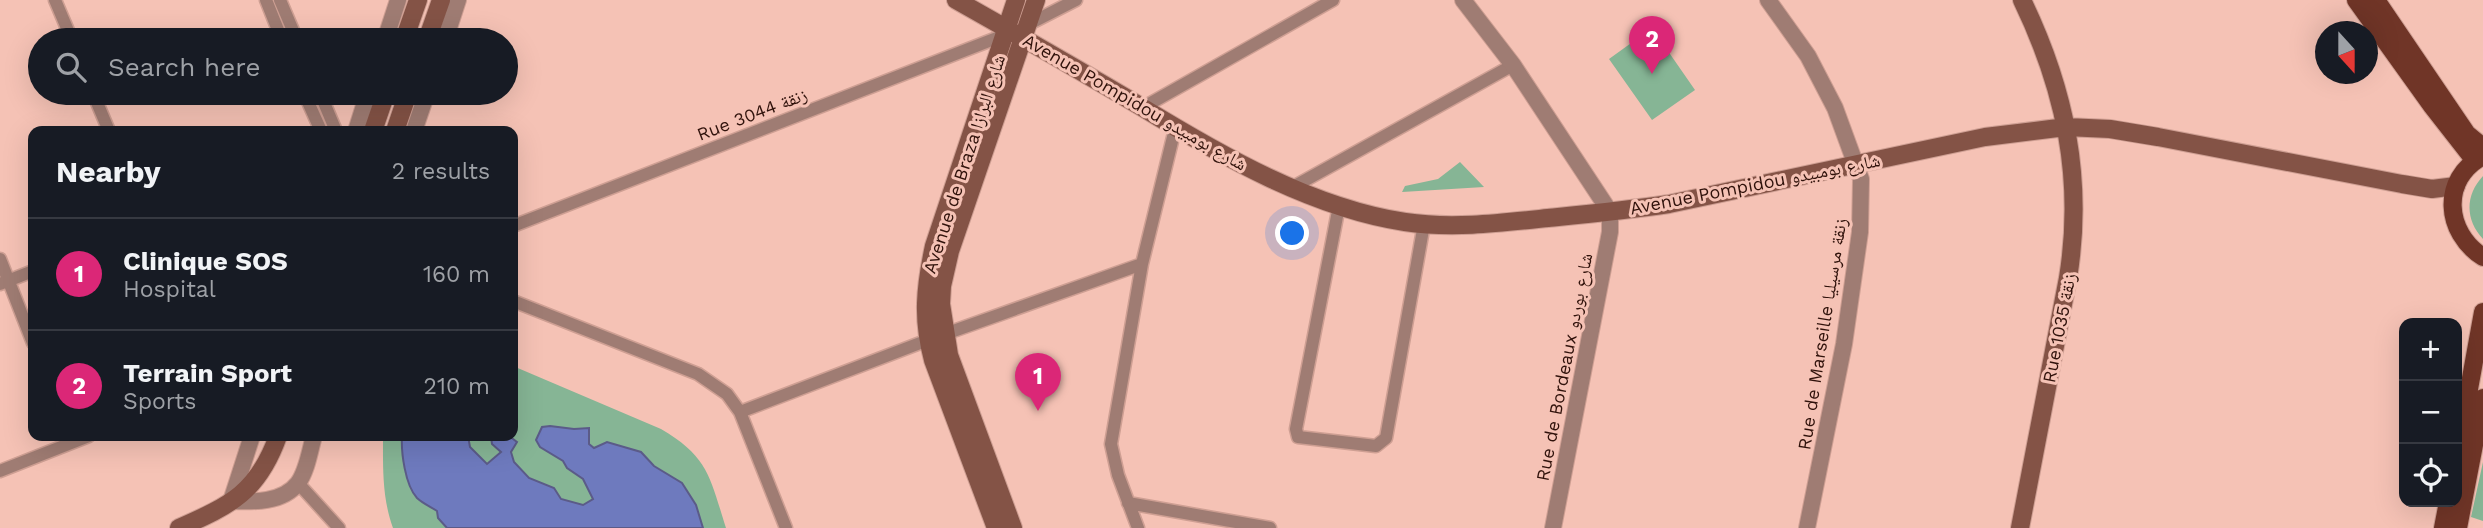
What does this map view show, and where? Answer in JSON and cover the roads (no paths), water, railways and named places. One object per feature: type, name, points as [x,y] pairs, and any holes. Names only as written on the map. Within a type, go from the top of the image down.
[{"type":"main road","points":[[408,28],[418,0]]},
{"type":"main road","name":"Avenue Pompidou شارع بومبيدو","points":[[957,0],[1175,129],[1241,164],[1367,215],[1424,224],[1458,225],[1610,212],[1669,204],[1984,137],[2066,127],[2110,129],[2158,137],[2432,189],[2456,186]]},
{"type":"main road","name":"Avenue de Braza شارع البرازا","points":[[1015,32],[1016,0]]},
{"type":"main road","name":"Avenue de Braza شارع البرازا","points":[[1013,528],[949,355],[936,337],[925,307],[926,284],[934,246],[1015,32],[1036,0]]},
{"type":"main road","name":"Rue 1035 زنقة","points":[[2021,528],[2075,239],[2073,172],[2066,127],[2048,62],[2022,0]]},
{"type":"main road","points":[[2376,0],[2480,155]]},
{"type":"main road","points":[[436,28],[456,1]]},
{"type":"main road","points":[[2358,1],[2432,106],[2480,155]]},
{"type":"main road","points":[[375,126],[382,105]]},
{"type":"main road","points":[[397,126],[404,105]]},
{"type":"main road","points":[[2480,155],[2462,174],[2456,186],[2452,211],[2463,240],[2483,257]]},
{"type":"main road","points":[[2432,189],[2452,211]]},
{"type":"main road","points":[[2459,444],[2483,312]]},
{"type":"main road","name":"Avenue de Braza شارع البرازا","points":[[936,337],[933,360],[996,528]]},
{"type":"main road","points":[[2458,528],[2483,398]]},
{"type":"main road","points":[[179,528],[244,492],[259,478],[276,441]]},
{"type":"main road","points":[[2443,528],[2447,507]]},
{"type":"street","points":[[55,0],[67,28]]},
{"type":"street","points":[[266,0],[277,28]]},
{"type":"street","points":[[280,0],[292,28]]},
{"type":"street","points":[[389,28],[398,0]]},
{"type":"street","name":"Rue 3044 زنقة","points":[[518,224],[1015,32],[1076,0]]},
{"type":"street","points":[[1142,108],[1333,0]]},
{"type":"street","points":[[1463,0],[1513,65],[1610,212]]},
{"type":"street","name":"Rue de Marseille زنقة مرسيليا","points":[[1768,0],[1808,56],[1835,107],[1861,179],[1860,232],[1843,344],[1807,528]]},
{"type":"street","points":[[448,28],[456,1]]},
{"type":"street","points":[[1293,187],[1513,65]]},
{"type":"street","points":[[98,105],[107,126]]},
{"type":"street","points":[[309,105],[319,126]]},
{"type":"street","points":[[325,105],[334,126]]},
{"type":"street","points":[[358,126],[364,105]]},
{"type":"street","points":[[416,126],[423,105]]},
{"type":"street","points":[[1138,528],[1118,475],[1111,444],[1142,264],[1175,129]]},
{"type":"street","points":[[1339,205],[1296,429],[1298,437],[1376,446],[1386,438],[1424,224]]},
{"type":"street","name":"Rue de Bordeaux شارع بوردو","points":[[1553,528],[1610,232],[1610,212]]},
{"type":"street","points":[[0,259],[4,282],[28,332]]},
{"type":"street","points":[[740,412],[936,337],[1142,264]]},
{"type":"street","points":[[4,282],[28,273]]},
{"type":"street","points":[[518,303],[698,374],[727,394],[740,412],[786,528]]},
{"type":"street","points":[[0,471],[66,441]]},
{"type":"street","points":[[250,441],[231,501],[256,502],[278,497],[298,483],[312,441]]},
{"type":"street","points":[[298,483],[340,528]]},
{"type":"street","points":[[1128,503],[1270,528]]},
{"type":"water","points":[[542,427],[589,428],[589,444],[594,448],[607,442],[641,452],[654,466],[682,483],[696,505],[703,528],[447,528],[438,518],[437,511],[417,498],[409,485],[402,441],[469,441],[470,447],[487,464],[501,452],[492,441],[516,441],[511,452],[514,462],[529,478],[554,488],[561,499],[583,505],[593,499],[583,479],[567,468],[563,461],[540,447],[536,440]]},
{"type":"place","name":"Terrain Sport","points":[[1652,74]]},
{"type":"place","name":"Clinique SOS","points":[[1038,411]]}]
